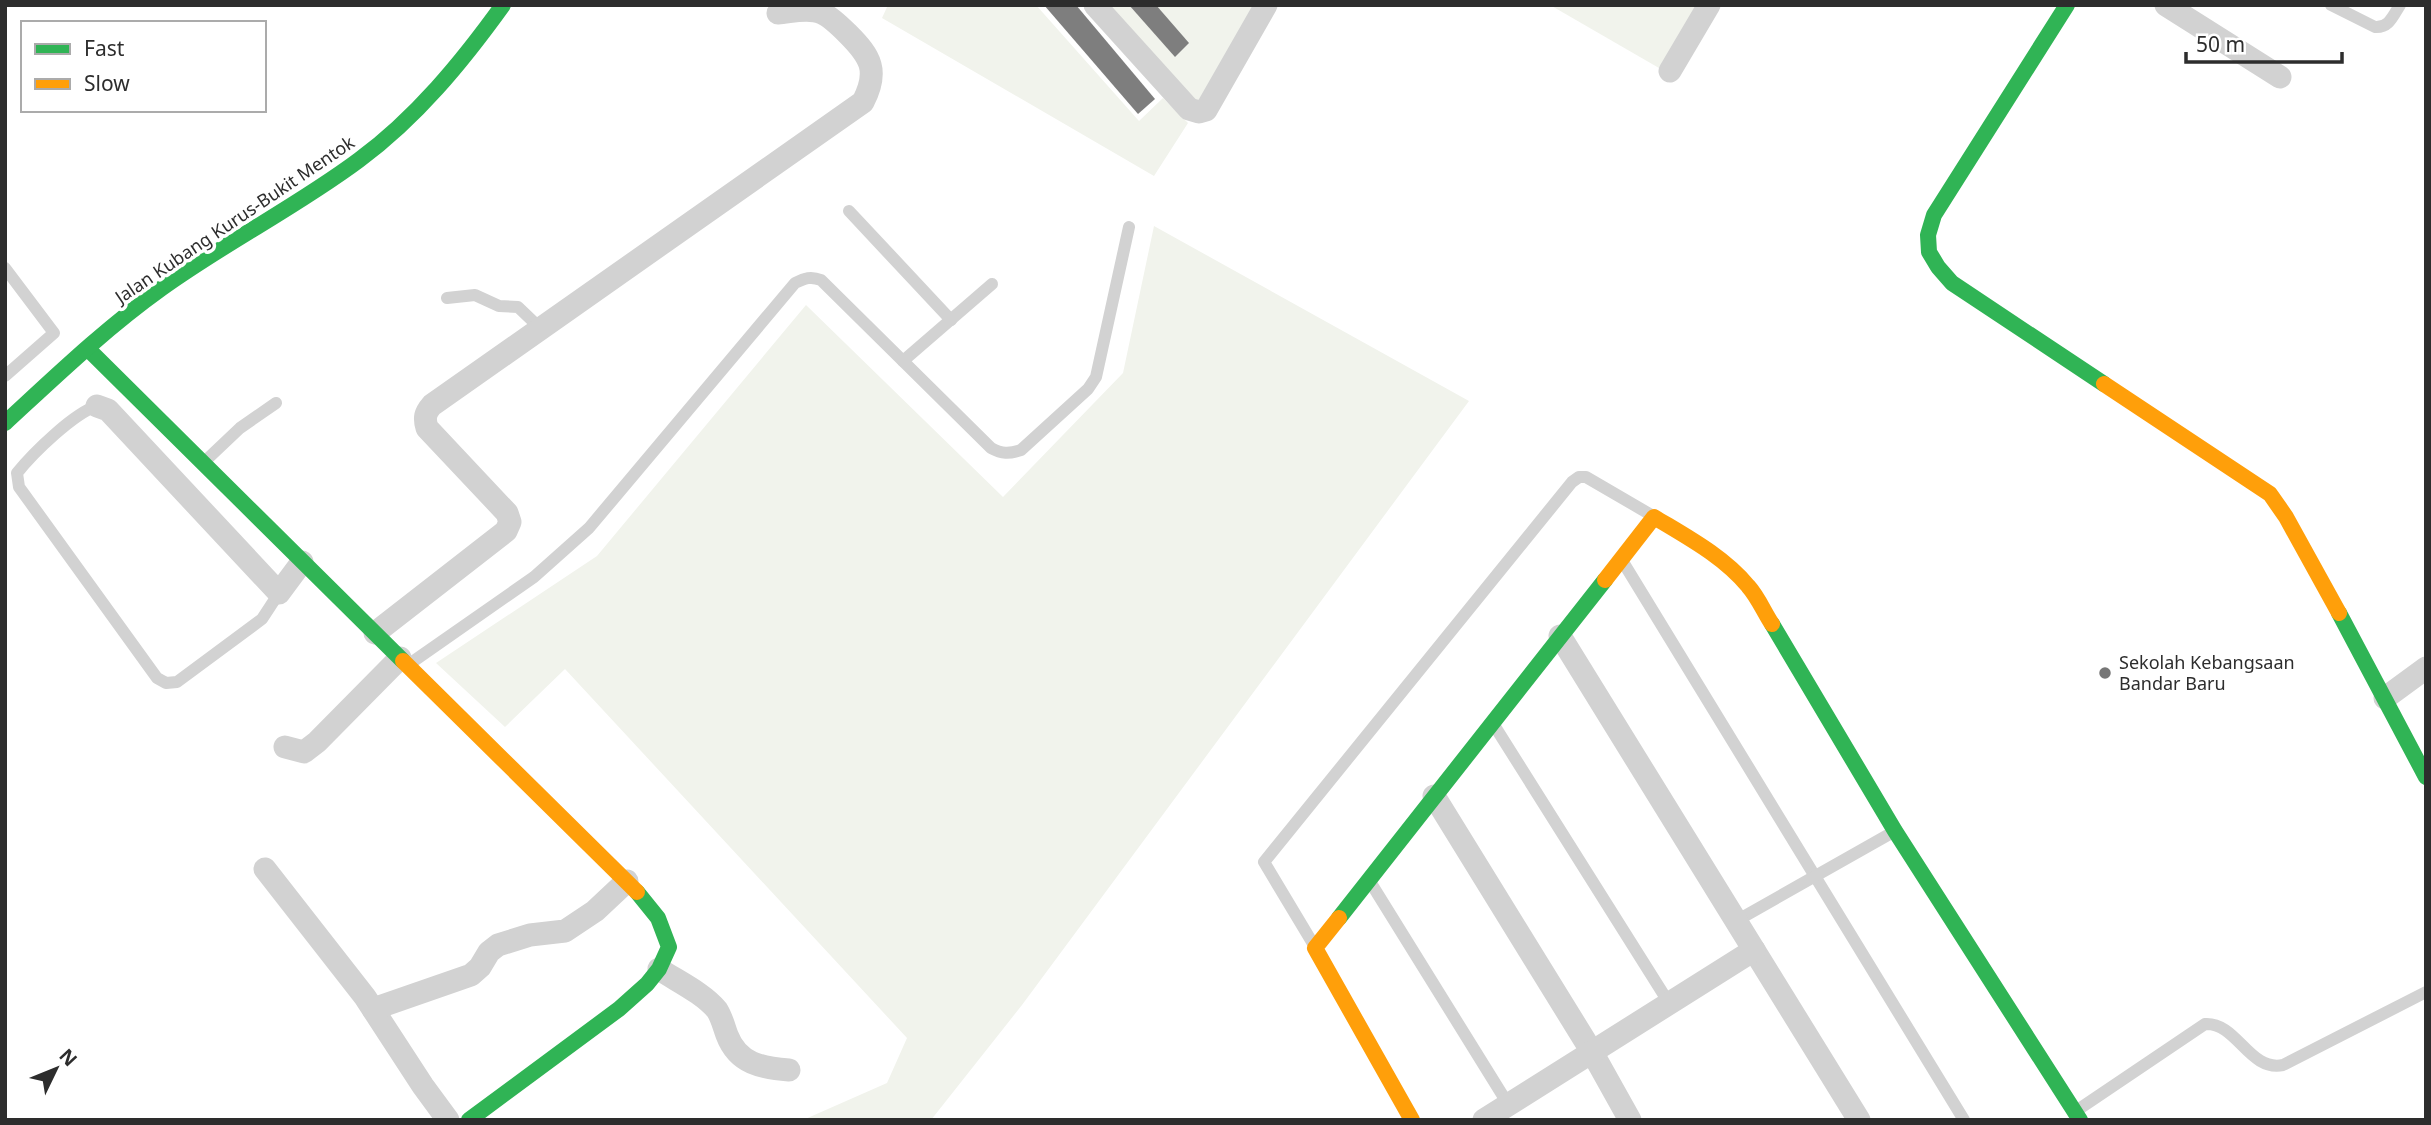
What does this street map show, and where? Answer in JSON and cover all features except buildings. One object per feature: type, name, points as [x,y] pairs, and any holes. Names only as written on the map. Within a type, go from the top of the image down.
[{"type":"street","name":"Jalan Kubang Kurus-Bukit Mentok","points":[[5,423],[163,287],[338,176],[374,149],[445,80],[503,5]]},
{"type":"street","points":[[1095,5],[1189,109],[1199,112],[1206,110],[1266,5]]},
{"type":"street","points":[[1670,71],[1709,5]]},
{"type":"street","points":[[2067,5],[1934,215],[1928,227],[1929,253],[1937,267],[1952,283],[2270,494],[2286,517],[2426,778]]},
{"type":"street","points":[[2166,5],[2280,78]]},
{"type":"street","points":[[375,633],[506,531],[510,522],[507,513],[427,428],[424,419],[432,405],[863,102],[871,78],[871,61],[862,49],[822,13],[806,10],[778,13]]},
{"type":"street","points":[[88,349],[647,901],[663,926],[669,947],[659,970],[619,1009],[469,1120]]},
{"type":"street","points":[[97,405],[108,410],[279,593],[302,562]]},
{"type":"street","points":[[1412,1120],[1315,948],[1654,517],[1721,559],[1738,573],[1751,589],[1895,831],[2077,1116]]},
{"type":"street","points":[[1560,636],[1754,950],[1849,1117]]},
{"type":"street","points":[[285,747],[304,752],[404,661]]},
{"type":"street","points":[[2385,698],[2426,668]]},
{"type":"street","points":[[1434,796],[1592,1052],[1630,1120]]},
{"type":"street","points":[[265,869],[373,1009],[448,1120]]},
{"type":"street","points":[[373,1009],[471,975],[498,945],[530,935],[565,931],[595,911],[627,881]]},
{"type":"street","points":[[1484,1120],[1754,950]]},
{"type":"street","points":[[659,970],[706,1000],[718,1011],[736,1052],[749,1063],[767,1069],[789,1070]]},
{"type":"lane","points":[[2331,5],[2380,27],[2390,22],[2400,5]]},
{"type":"lane","points":[[849,211],[951,320]]},
{"type":"lane","points":[[404,661],[534,577],[589,528],[795,283],[812,277],[821,280],[991,447],[1000,453],[1021,450],[1088,389],[1096,377],[1129,227]]},
{"type":"lane","points":[[5,268],[54,333],[5,376]]},
{"type":"lane","points":[[903,361],[992,284]]},
{"type":"lane","points":[[447,298],[474,295],[499,306],[518,307],[541,329]]},
{"type":"lane","points":[[202,464],[240,428],[276,403]]},
{"type":"lane","points":[[97,405],[84,410],[26,462],[17,473],[19,487],[157,678],[166,684],[177,682],[262,620],[279,593]]},
{"type":"lane","points":[[1315,948],[1264,862],[1572,482],[1579,477],[1586,477],[1654,517]]},
{"type":"lane","points":[[1621,559],[1965,1120]]},
{"type":"lane","points":[[1492,722],[1670,1003]]},
{"type":"lane","points":[[1736,921],[1895,831]]},
{"type":"lane","points":[[1369,880],[1508,1104]]},
{"type":"lane","points":[[2077,1116],[2205,1024],[2221,1027],[2256,1059],[2274,1067],[2283,1065],[2426,992]]},
{"type":"shaded area","points":[[888,5],[1036,5],[1139,121],[1163,98],[1188,123],[1154,176],[882,18]]},
{"type":"shaded area","points":[[1102,5],[1259,5],[1197,105]]},
{"type":"shaded area","points":[[1550,5],[1698,5],[1659,68]]},
{"type":"shaded area","points":[[1154,226],[1469,401],[1022,1005],[931,1120],[803,1120],[887,1083],[907,1038],[565,669],[505,727],[436,663],[597,556],[806,305],[1003,497],[1123,373]]},
{"type":"traffic: fast","points":[[5,423],[141,303],[186,271],[311,193],[380,144],[437,88],[503,5]]},
{"type":"traffic: fast","points":[[2067,5],[1934,215],[1928,235],[1929,252],[1952,283],[2104,384]]},
{"type":"traffic: fast","points":[[88,349],[403,661]]},
{"type":"traffic: fast","points":[[1339,918],[1605,580]]},
{"type":"traffic: fast","points":[[2339,613],[2426,777]]},
{"type":"traffic: fast","points":[[1772,624],[1895,831],[2080,1120]]},
{"type":"traffic: fast","points":[[469,1120],[619,1009],[647,984],[659,969],[669,947],[658,918],[637,892]]},
{"type":"traffic: slow","points":[[2104,384],[2270,494],[2286,517],[2339,613]]},
{"type":"traffic: slow","points":[[1605,580],[1654,517],[1727,565],[1752,590],[1772,624]]},
{"type":"traffic: slow","points":[[403,661],[637,892]]},
{"type":"traffic: slow","points":[[1339,918],[1315,948],[1412,1120]]},
{"type":"place","name":"Sekolah Kebangsaan Bandar Baru","points":[[2105,673]]}]
